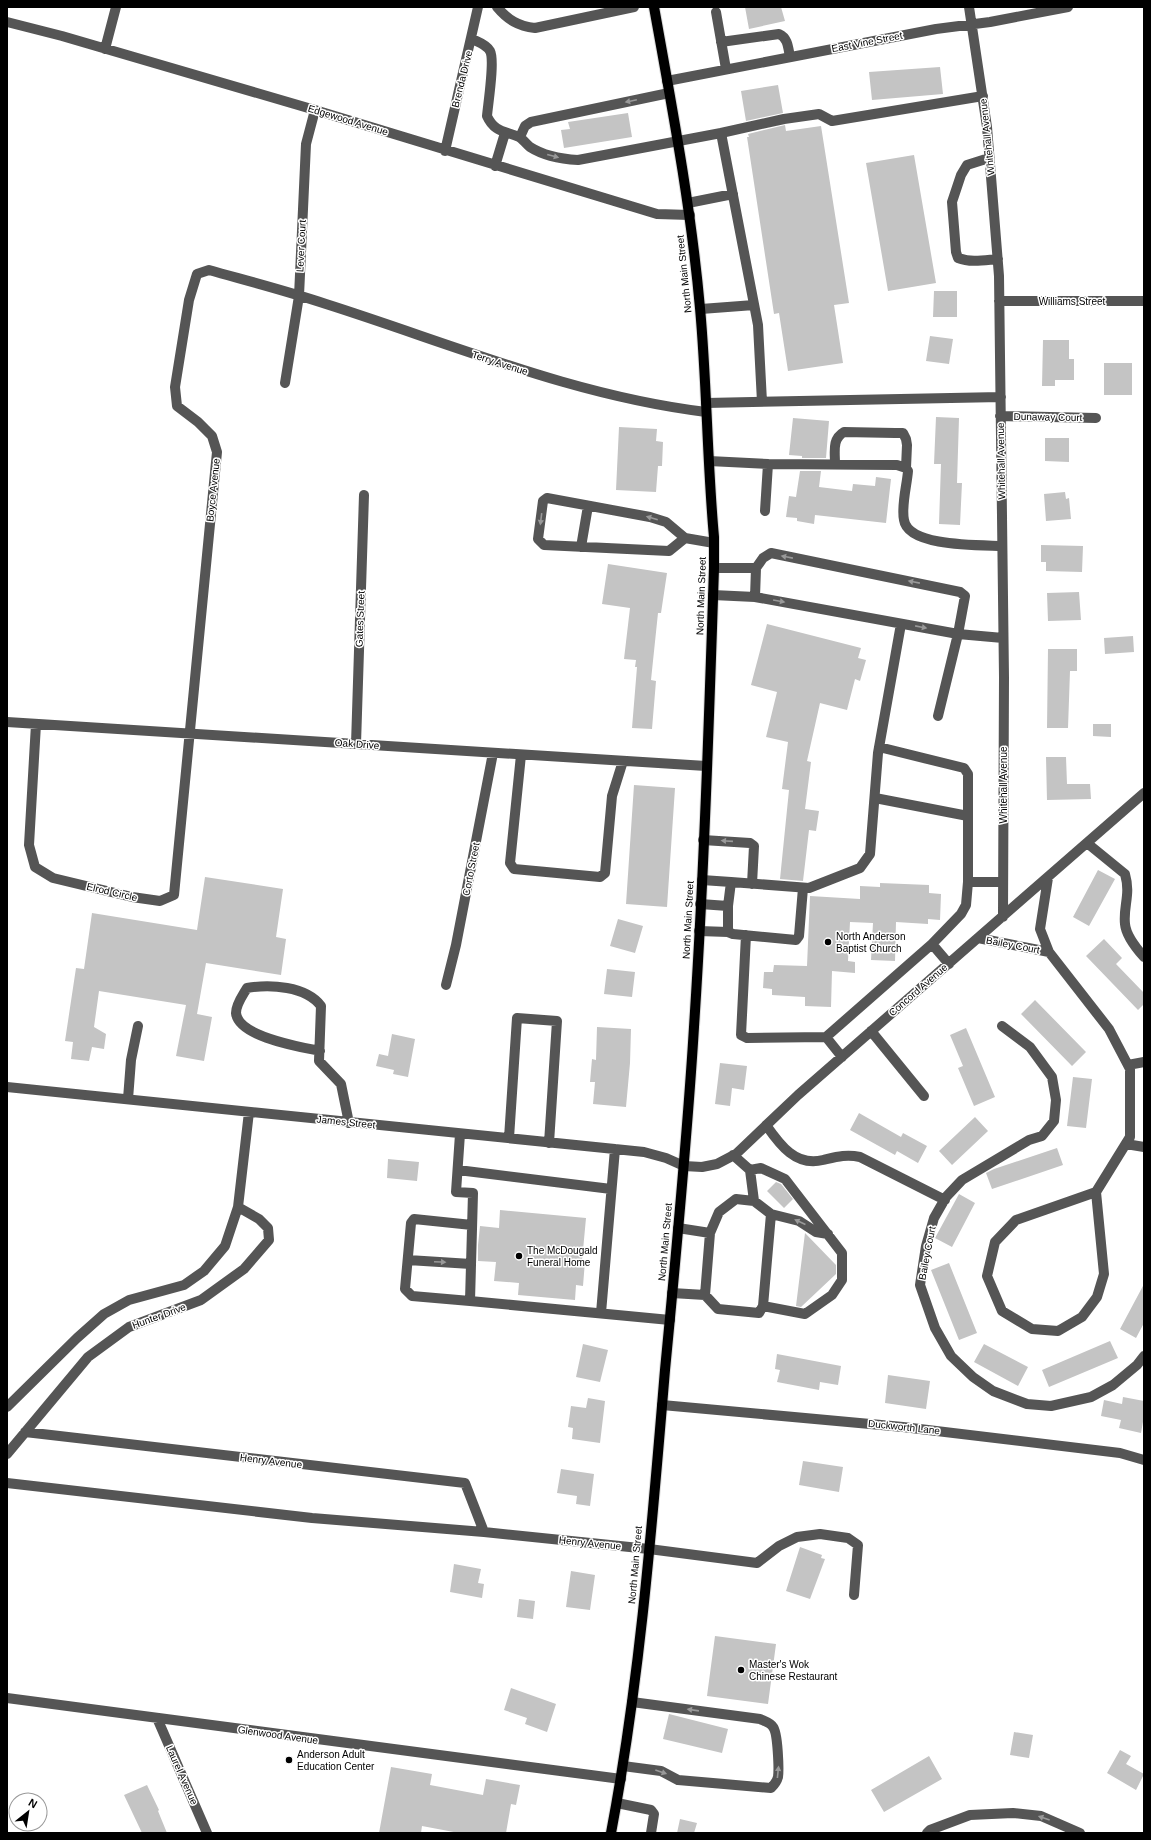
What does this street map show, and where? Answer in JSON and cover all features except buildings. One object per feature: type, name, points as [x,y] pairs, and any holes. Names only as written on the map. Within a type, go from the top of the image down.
[{"type":"main road","name":"North Main Street","points":[[611,1833],[623,1766],[641,1636],[684,1166],[694,1027],[702,880],[714,568],[714,543],[700,309],[690,215],[654,7]]},
{"type":"street","points":[[105,49],[116,7]]},
{"type":"street","name":"Brenda Drive","points":[[445,150],[472,39],[478,7]]},
{"type":"street","points":[[497,7],[511,21],[522,26],[534,28],[603,10],[634,7]]},
{"type":"street","name":"Whitehall Avenue","points":[[968,7],[972,24],[982,96],[998,259],[1003,638],[1003,917]]},
{"type":"street","name":"East Vine Street","points":[[667,81],[790,57],[1068,7]]},
{"type":"street","points":[[716,12],[726,69]]},
{"type":"street","name":"Edgewood Avenue","points":[[7,22],[315,110],[495,166],[658,214],[690,215]]},
{"type":"street","points":[[721,42],[779,34],[784,36],[787,41],[790,57]]},
{"type":"street","points":[[472,39],[483,44],[490,51],[492,60],[487,116],[490,124],[505,133],[520,137],[530,146],[542,153],[563,159],[578,160],[798,117],[819,114],[832,120],[982,96]]},
{"type":"street","points":[[520,137],[525,126],[531,122],[670,93]]},
{"type":"street","name":"Lever Court","points":[[285,383],[298,296],[306,144],[315,110]]},
{"type":"street","points":[[495,166],[505,133]]},
{"type":"street","points":[[721,133],[758,325],[762,402]]},
{"type":"street","points":[[989,158],[967,165],[952,202],[956,252],[958,258],[963,260],[976,261],[998,259]]},
{"type":"street","points":[[688,203],[733,194]]},
{"type":"street","name":"Boyce Avenue","points":[[190,734],[217,452],[212,436],[198,422],[177,406],[175,387],[189,300],[197,274],[209,270],[298,296]]},
{"type":"street","name":"Terry Avenue","points":[[298,296],[505,365],[578,387],[664,406],[706,407],[762,402],[1001,397]]},
{"type":"street","name":"Williams Street","points":[[999,301],[1144,301]]},
{"type":"street","points":[[700,309],[754,305]]},
{"type":"street","name":"Dunaway Court","points":[[1000,416],[1096,418]]},
{"type":"street","points":[[835,464],[836,440],[838,436],[844,432],[903,434],[906,439],[906,468],[908,471],[903,519],[909,530],[924,538],[944,543],[1002,546]]},
{"type":"street","points":[[709,461],[768,464],[897,465],[906,468]]},
{"type":"street","points":[[765,511],[768,464]]},
{"type":"street","name":"Gates Street","points":[[356,744],[364,495]]},
{"type":"street","points":[[685,538],[669,552],[544,545],[538,539],[543,501],[548,498],[655,518],[666,522],[685,538],[714,543]]},
{"type":"street","points":[[581,547],[588,506]]},
{"type":"street","points":[[755,596],[756,568],[762,558],[771,553],[960,592],[965,596],[958,634],[938,716]]},
{"type":"street","points":[[714,568],[756,568]]},
{"type":"street","points":[[713,595],[755,596],[958,634],[1003,638]]},
{"type":"street","points":[[702,880],[809,888],[860,868],[870,854],[879,747],[901,624]]},
{"type":"street","name":"Oak Drive","points":[[7,722],[706,766]]},
{"type":"street","name":"Elrod Circle","points":[[36,724],[29,845],[34,867],[53,878],[132,897],[160,901],[174,894],[190,734]]},
{"type":"street","points":[[746,935],[741,1035],[747,1038],[826,1037],[932,944],[961,914],[966,905],[968,882],[968,774],[964,768],[879,747]]},
{"type":"street","name":"Corto Street","points":[[446,985],[456,945],[493,752]]},
{"type":"street","points":[[521,755],[510,863],[514,869],[600,877],[605,873],[612,796],[623,761]]},
{"type":"street","name":"Concord Avenue","points":[[684,1166],[708,1166],[718,1164],[733,1156],[871,1031],[1144,793]]},
{"type":"street","points":[[875,798],[968,816]]},
{"type":"street","points":[[703,840],[750,843],[754,846],[752,884]]},
{"type":"street","points":[[1088,842],[1125,874],[1128,895],[1124,925],[1129,936],[1144,957]]},
{"type":"street","name":"Bailey Court","points":[[1048,878],[1040,929],[1049,952],[1109,1029],[1130,1069],[1130,1137],[1096,1192]]},
{"type":"street","points":[[728,932],[728,906],[731,882]]},
{"type":"street","points":[[968,882],[1003,882]]},
{"type":"street","points":[[699,931],[728,932],[796,940],[799,936],[803,888]]},
{"type":"street","points":[[700,904],[728,906]]},
{"type":"street","name":"Bailey Court","points":[[978,938],[1049,952]]},
{"type":"street","points":[[932,944],[949,964]]},
{"type":"street","points":[[320,1051],[272,1040],[244,1026],[236,1013],[239,1002],[247,988],[264,985],[300,990],[317,1000],[321,1006],[320,1051],[319,1061],[340,1084],[349,1123]]},
{"type":"street","points":[[509,1138],[517,1018],[557,1021],[549,1143]]},
{"type":"street","points":[[128,1099],[131,1060],[138,1026]]},
{"type":"street","name":"Bailey Court","points":[[1002,1026],[1030,1047],[1052,1077],[1056,1100],[1054,1121],[1042,1136],[1023,1143],[962,1180],[945,1200],[934,1218],[926,1246],[920,1285],[935,1328],[951,1356],[973,1377],[993,1392],[1018,1401],[1051,1406],[1091,1397],[1114,1386],[1137,1365],[1144,1356]]},
{"type":"street","points":[[871,1031],[924,1096]]},
{"type":"street","points":[[826,1037],[842,1057]]},
{"type":"street","points":[[1128,1065],[1144,1062]]},
{"type":"street","name":"James Street","points":[[7,1087],[644,1152],[666,1158],[684,1166]]},
{"type":"street","points":[[7,1407],[77,1338],[104,1314],[130,1300],[184,1285],[204,1271],[225,1246],[238,1208],[249,1112]]},
{"type":"street","points":[[766,1125],[788,1152],[802,1161],[818,1162],[849,1154],[860,1157],[945,1200]]},
{"type":"street","points":[[460,1134],[456,1192],[473,1194],[470,1301]]},
{"type":"street","points":[[1126,1144],[1144,1147]]},
{"type":"street","points":[[600,1313],[615,1149]]},
{"type":"street","points":[[733,1156],[750,1170],[754,1201]]},
{"type":"street","points":[[750,1170],[761,1168],[785,1180],[842,1253],[842,1280],[832,1294],[805,1314],[764,1306]]},
{"type":"street","points":[[458,1170],[611,1189]]},
{"type":"street","points":[[1096,1192],[1104,1274],[1097,1297],[1082,1317],[1058,1331],[1032,1329],[1002,1311],[987,1276],[995,1242],[1016,1220],[1096,1192]]},
{"type":"street","points":[[705,1296],[710,1233],[719,1212],[736,1200],[754,1201],[771,1214],[799,1221],[816,1232],[828,1234]]},
{"type":"street","name":"Hunter Drive","points":[[7,1454],[88,1357],[129,1327],[201,1300],[244,1269],[269,1240],[268,1228],[259,1219],[238,1208]]},
{"type":"street","points":[[672,1293],[705,1296],[718,1309],[759,1313],[764,1306],[771,1214]]},
{"type":"street","points":[[472,1225],[414,1219],[411,1223],[405,1290],[412,1296],[670,1320]]},
{"type":"street","points":[[678,1228],[710,1233]]},
{"type":"street","points":[[408,1260],[471,1264]]},
{"type":"street","name":"Duckworth Lane","points":[[662,1405],[903,1427],[1120,1453],[1144,1460]]},
{"type":"street","name":"Henry Avenue","points":[[25,1432],[465,1483],[484,1532]]},
{"type":"street","name":"Henry Avenue","points":[[7,1483],[312,1518],[484,1532],[648,1549],[757,1563],[779,1546],[797,1537],[820,1534],[848,1538],[858,1545],[854,1595]]},
{"type":"street","name":"Glenwood Avenue","points":[[7,1698],[621,1779]]},
{"type":"street","points":[[623,1766],[661,1771],[678,1780],[772,1788],[778,1779],[779,1761],[776,1749],[776,1732],[773,1726],[760,1719],[632,1702]]},
{"type":"street","name":"Laurel Avenue","points":[[157,1718],[207,1833]]},
{"type":"street","points":[[617,1803],[651,1810],[654,1814],[651,1833]]},
{"type":"street","points":[[927,1833],[930,1830],[970,1815],[1013,1812],[1041,1816],[1080,1833]]},
{"type":"place","name":"North Anderson Baptist Church","points":[[828,942]]},
{"type":"place","name":"The McDougald Funeral Home","points":[[519,1256]]},
{"type":"place","name":"Master's Wok Chinese Restaurant","points":[[741,1670]]},
{"type":"place","name":"Anderson Adult Education Center","points":[[289,1760]]}]
